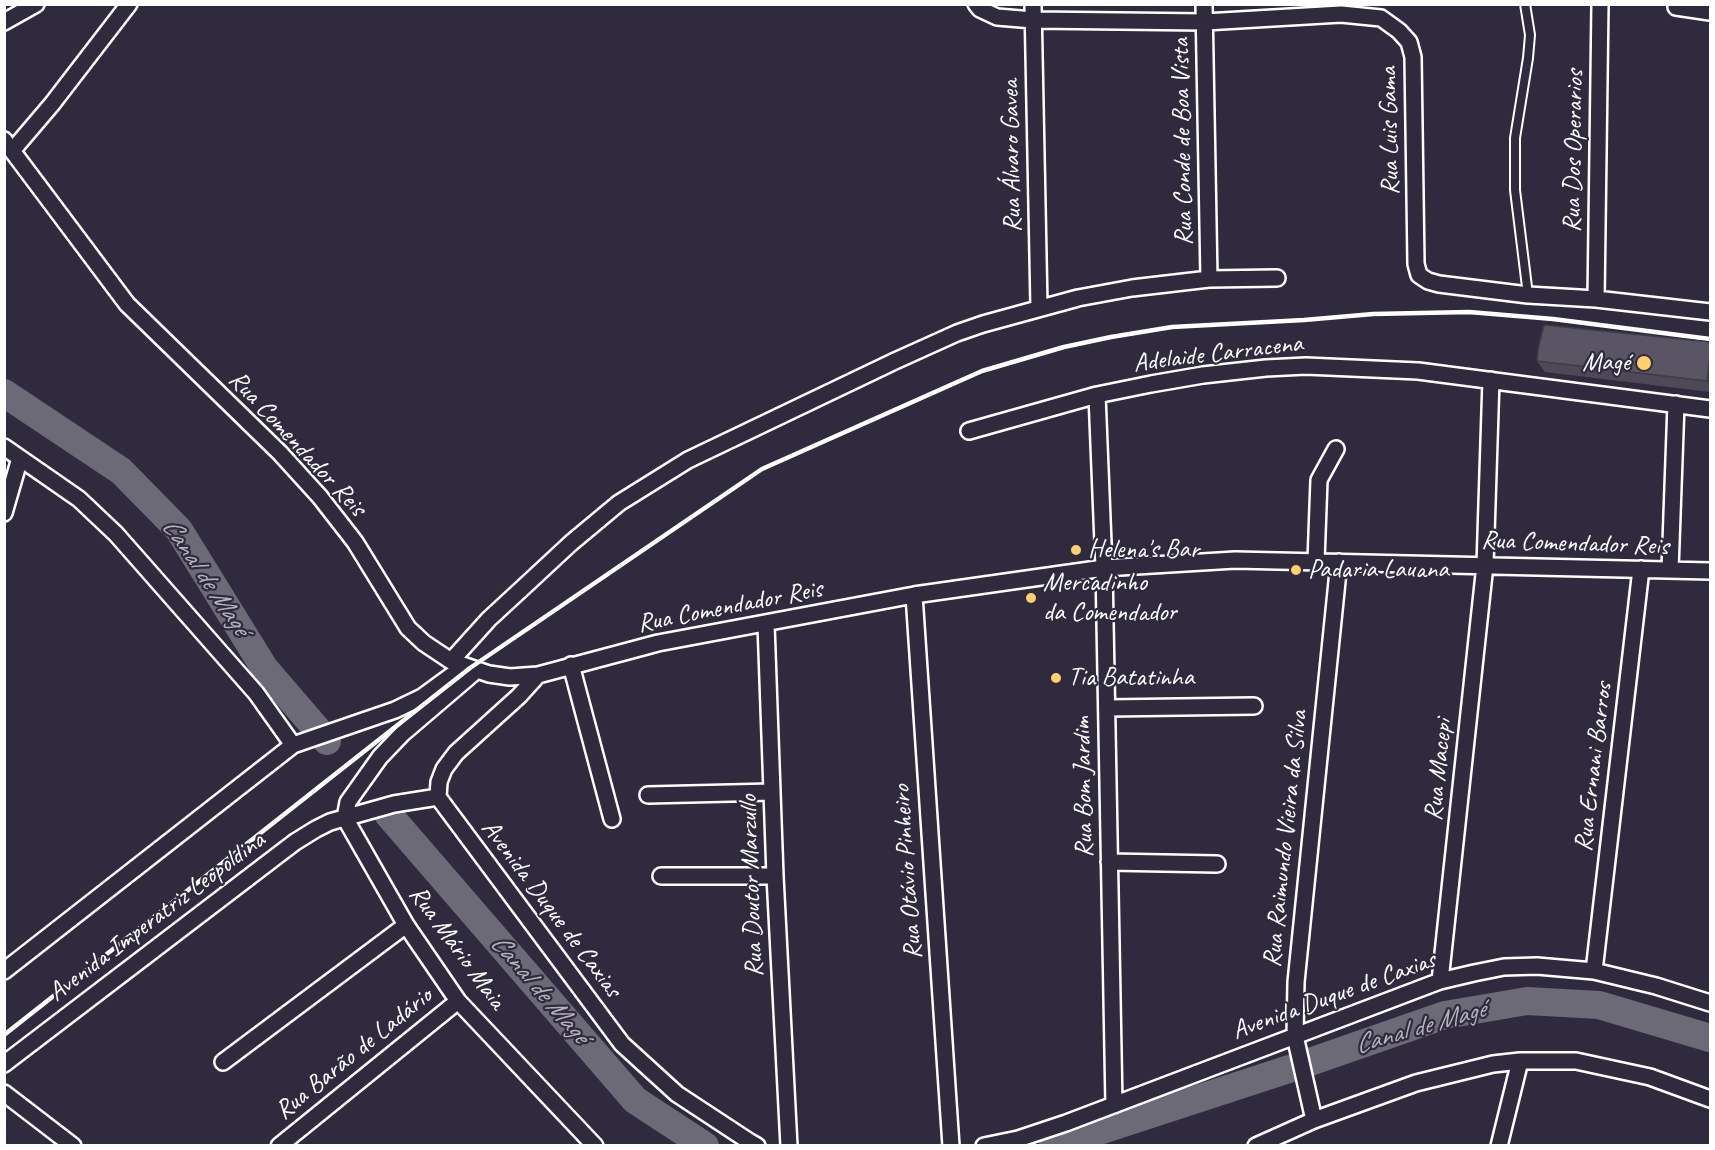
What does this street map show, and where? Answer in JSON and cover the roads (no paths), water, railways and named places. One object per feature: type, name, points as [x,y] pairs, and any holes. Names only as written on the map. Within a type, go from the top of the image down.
[{"type":"street","points":[[4,22],[36,4]]},
{"type":"street","points":[[8,145],[52,104],[129,4]]},
{"type":"street","name":"Rua Luis Gama","points":[[976,4],[997,17],[1033,12],[1204,22],[1341,9],[1382,18],[1409,42],[1413,57],[1416,264],[1419,275],[1439,284],[1710,312]]},
{"type":"street","name":"Rua Conde de Boa Vista","points":[[1204,4],[1209,279]]},
{"type":"street","name":"Rua Dos Operarios","points":[[1596,299],[1600,4]]},
{"type":"street","points":[[1676,7],[1710,12]]},
{"type":"street","name":"Rua Álvaro Gavea","points":[[1033,12],[1039,307]]},
{"type":"street","name":"Rua Comendador Reis","points":[[8,145],[127,304],[280,453],[320,497],[354,542],[408,628],[424,643],[464,666],[510,676],[538,675],[658,644],[914,595],[1104,568],[1235,560],[1710,571]]},
{"type":"street","points":[[345,818],[348,802],[380,758],[464,666],[489,619],[571,543],[619,503],[688,460],[930,345],[983,324],[1039,307],[1124,289],[1209,279],[1277,278]]},
{"type":"street","name":"Adelaide Carracena","points":[[969,431],[1097,396],[1203,375],[1306,366],[1418,371],[1710,409]]},
{"type":"street","name":"Rua Macepi","points":[[1440,981],[1485,565],[1491,380]]},
{"type":"street","name":"Rua Bom Jardim","points":[[1097,396],[1104,568],[1114,1105]]},
{"type":"street","points":[[1670,570],[1676,404]]},
{"type":"street","points":[[4,447],[79,500],[116,534],[256,693],[293,745]]},
{"type":"street","points":[[1316,561],[1319,480],[1336,449]]},
{"type":"street","points":[[4,513],[20,458]]},
{"type":"street","name":"Rua Raimundo Vieira da Silva","points":[[1314,1120],[1295,1036],[1296,982],[1299,936],[1340,562]]},
{"type":"street","name":"Rua Ernani Barros","points":[[1594,971],[1641,569]]},
{"type":"street","name":"Rua Otávio Pinheiro","points":[[914,595],[951,1146]]},
{"type":"street","name":"Rua Doutor Marzullo","points":[[766,624],[775,876],[789,1146]]},
{"type":"street","points":[[572,665],[612,819]]},
{"type":"street","name":"Avenida Imperatriz Leopoldina","points":[[4,970],[293,745],[370,720],[422,697],[464,666]]},
{"type":"street","points":[[438,797],[439,782],[456,753],[519,696],[538,675]]},
{"type":"street","points":[[1107,708],[1254,706]]},
{"type":"street","points":[[648,795],[772,792]]},
{"type":"street","name":"Avenida Imperatriz Leopoldina","points":[[4,1064],[295,842],[323,825],[345,818],[408,801],[438,797]]},
{"type":"street","name":"Avenida Duque de Caxias","points":[[438,797],[622,1044],[677,1094],[758,1146]]},
{"type":"street","name":"Rua Mário Maia","points":[[345,818],[406,925],[458,1001],[595,1146]]},
{"type":"street","points":[[1110,862],[1217,864]]},
{"type":"street","points":[[661,876],[775,876]]},
{"type":"street","points":[[224,1062],[406,925]]},
{"type":"street","name":"Avenida Duque de Caxias","points":[[984,1146],[1018,1139],[1114,1105],[1440,981],[1504,967],[1537,966],[1594,971],[1656,986],[1710,1003]]},
{"type":"street","name":"Rua Barão de Ladário","points":[[279,1146],[458,1001]]},
{"type":"street","points":[[1499,1146],[1520,1061]]},
{"type":"street","points":[[1256,1146],[1314,1120],[1416,1083],[1493,1064],[1520,1061],[1576,1061],[1650,1077],[1710,1099]]},
{"type":"street","points":[[4,1093],[72,1146]]},
{"type":"lane","points":[[1525,4],[1530,35],[1515,138],[1515,190],[1528,295]]},
{"type":"waterway","name":"Canal de Magé","points":[[4,393],[121,471],[179,530],[265,669],[327,741]]},
{"type":"waterway","name":"Canal de Magé","points":[[388,814],[635,1100],[705,1146]]},
{"type":"waterway","name":"Canal de Magé","points":[[1307,1063],[1445,1015],[1527,1001],[1599,1005],[1710,1038]]},
{"type":"waterway","name":"Canal de Magé","points":[[1053,1146],[1289,1069]]},
{"type":"railway","points":[[4,1035],[470,668],[762,469],[982,371],[1064,347],[1172,327],[1373,314],[1469,312],[1553,319],[1710,339]]},
{"type":"place","name":"Magé","points":[[1644,363]]},
{"type":"place","name":"Helena's Bar","points":[[1076,550]]},
{"type":"place","name":"Padaria Lauana","points":[[1296,570]]},
{"type":"place","name":"Mercadinho da Comendador","points":[[1031,598]]},
{"type":"place","name":"Tia Batatinha","points":[[1056,678]]}]
